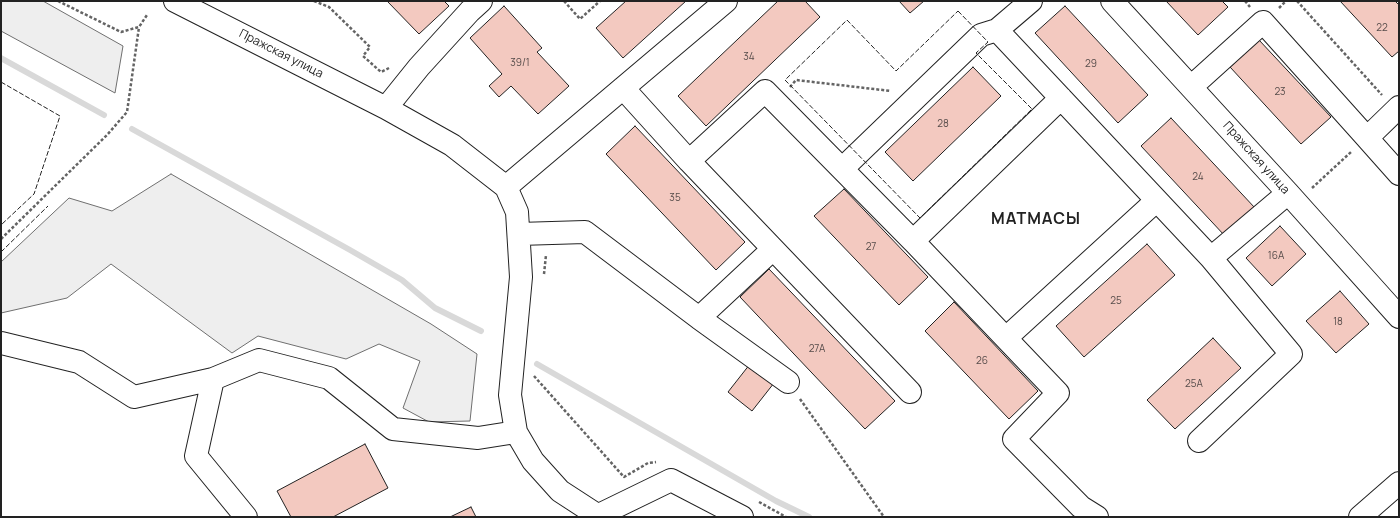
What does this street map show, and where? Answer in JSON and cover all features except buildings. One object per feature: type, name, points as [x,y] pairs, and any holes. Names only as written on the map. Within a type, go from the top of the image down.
[{"type":"street","name":"Пражская улица","points":[[175,1],[386,108],[452,145],[506,187]]},
{"type":"street","points":[[726,1],[506,187],[518,212],[521,277],[510,395],[516,432],[533,461],[560,491],[598,516],[671,480],[742,517]]},
{"type":"street","points":[[843,168],[981,35],[997,30],[1030,1]]},
{"type":"street","name":"Пражская улица","points":[[1112,1],[1399,316]]},
{"type":"street","points":[[386,108],[470,4]]},
{"type":"street","points":[[1191,87],[1263,22],[1399,174]]},
{"type":"street","points":[[997,30],[1211,258],[1291,354],[1199,441]]},
{"type":"street","points":[[624,88],[689,161],[910,392]]},
{"type":"street","points":[[689,161],[765,91],[914,241],[1058,393],[1014,439],[1081,507],[1097,517]]},
{"type":"street","points":[[914,241],[1061,98]]},
{"type":"street","points":[[1367,138],[1398,109]]},
{"type":"street","points":[[1211,258],[1292,198]]},
{"type":"street","points":[[1006,338],[1156,201]]},
{"type":"street","points":[[519,234],[585,232],[788,382]]},
{"type":"street","points":[[700,318],[773,249]]},
{"type":"street","points":[[1,343],[79,362],[134,398],[213,379],[259,360],[329,378],[393,429],[478,438],[516,432]]},
{"type":"street","points":[[213,379],[196,456],[246,517]]},
{"type":"street","points":[[1360,517],[1399,483]]},
{"type":"path","points":[[58,1],[121,32],[139,27]]},
{"type":"path","points":[[314,1],[329,8],[370,46],[363,56],[381,72],[395,65]]},
{"type":"path","points":[[564,1],[580,19],[600,1]]},
{"type":"path","points":[[1297,1],[1398,109]]},
{"type":"path","points":[[1,239],[107,135],[127,112],[139,27],[147,15]]},
{"type":"path","points":[[775,101],[796,80],[920,94]]},
{"type":"path","points":[[1292,198],[1367,138]]},
{"type":"path","points":[[543,280],[547,249],[545,233]]},
{"type":"path","points":[[530,372],[624,477],[648,462],[661,461]]},
{"type":"path","points":[[788,382],[884,517]]},
{"type":"path","points":[[758,502],[786,517]]},
{"type":"shaded area","points":[[1,1],[43,1],[123,46],[115,93],[1,31]]},
{"type":"shaded area","points":[[171,174],[431,324],[477,354],[470,421],[429,422],[403,408],[420,361],[379,344],[346,359],[258,336],[232,353],[111,264],[67,298],[1,313],[1,262],[69,198],[112,211]]},
{"type":"waterway","points":[[1,58],[104,115]]},
{"type":"waterway","points":[[132,129],[402,280],[435,308],[481,331]]},
{"type":"waterway","points":[[537,364],[776,501],[809,517]]},
{"type":"fence","points":[[958,11],[988,42],[976,53],[1032,109],[920,218],[785,80],[847,20],[896,71],[958,11]]},
{"type":"fence","points":[[1,82],[60,116],[34,194],[1,225]]},
{"type":"fence","points":[[1,252],[48,206]]},
{"type":"district","name":"МАТМАСЫ","points":[[1036,220]]}]
